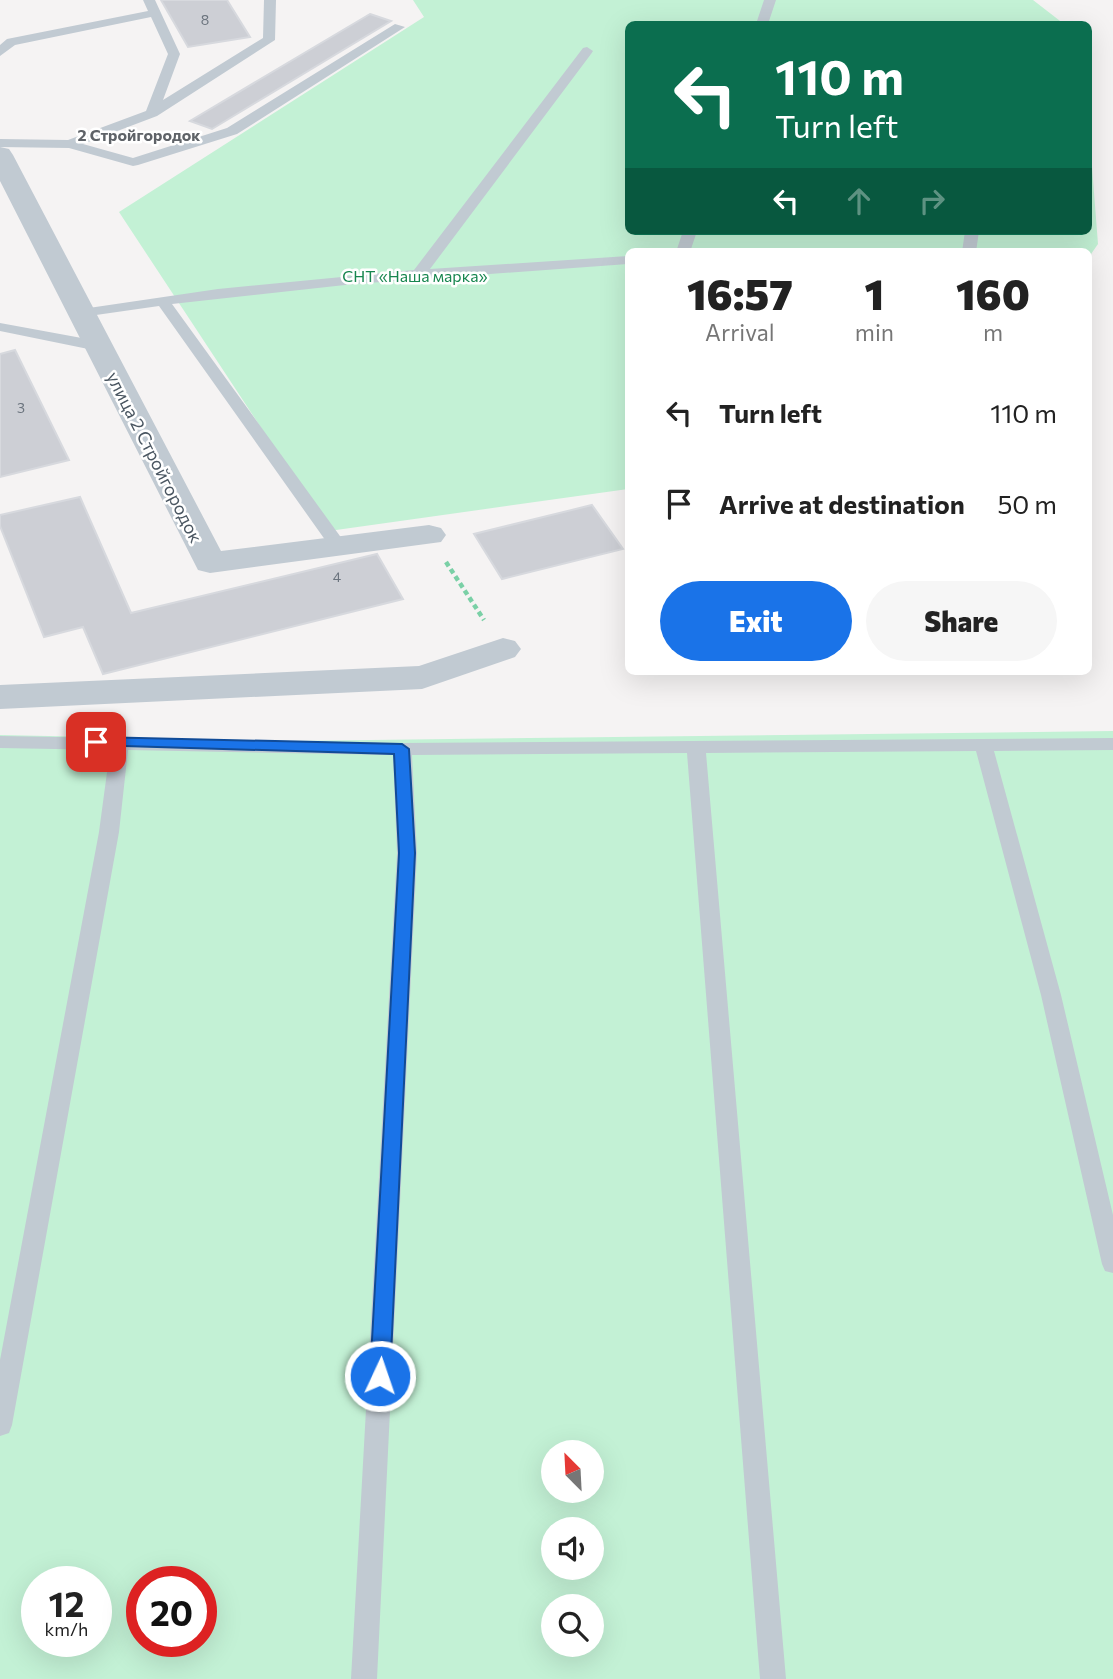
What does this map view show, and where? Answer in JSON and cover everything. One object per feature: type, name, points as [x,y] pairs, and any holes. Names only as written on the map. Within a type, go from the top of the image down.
[{"type":"street","name":"улица 2 Стройгородок","points":[[0,155],[210,563],[429,535]]},
{"type":"street","points":[[0,697],[422,677],[503,649]]},
{"type":"lane","points":[[149,0],[174,54],[152,113]]},
{"type":"lane","points":[[70,144],[152,113],[270,40],[271,0]]},
{"type":"lane","points":[[763,21],[770,0]]},
{"type":"lane","points":[[0,52],[11,42],[155,13]]},
{"type":"lane","points":[[0,143],[70,144],[132,162],[232,131],[399,27]]},
{"type":"lane","points":[[419,274],[587,51]]},
{"type":"lane","points":[[82,313],[162,300],[419,274],[625,260]]},
{"type":"lane","points":[[162,300],[339,547]]},
{"type":"lane","points":[[0,327],[98,345]]},
{"type":"lane","points":[[0,742],[402,749],[1113,744]]},
{"type":"lane","points":[[0,1425],[109,832],[120,742]]},
{"type":"lane","points":[[983,743],[1051,995],[1113,1264]]},
{"type":"lane","points":[[696,748],[773,1679]]},
{"type":"lane","points":[[364,1679],[407,853],[402,749]]},
{"type":"path","points":[[429,535],[503,649]]},
{"type":"green space","name":"СНТ «Наша марка»","points":[[413,0],[1033,0],[1060,21],[625,21],[625,235],[1092,235],[1092,167],[1098,244],[1092,253],[1092,248],[625,248],[625,489],[329,531],[119,212],[424,17]]},
{"type":"green space","points":[[1113,731],[1113,1679],[0,1679],[0,735],[290,741]]},
{"type":"building","points":[[161,0],[227,0],[250,37],[188,47]]},
{"type":"building","points":[[370,14],[391,21],[212,129],[190,121]]},
{"type":"building","points":[[15,350],[69,460],[0,477],[0,354]]},
{"type":"building","points":[[80,497],[131,613],[377,554],[403,599],[103,674],[83,627],[44,637],[0,526],[0,515]]},
{"type":"building","points":[[592,505],[623,549],[502,579],[474,534]]},
{"type":"district","name":"2 Стройгородок","points":[[139,134]]},
{"type":"route","points":[[96,742],[402,749],[407,853],[380,1376]]}]
